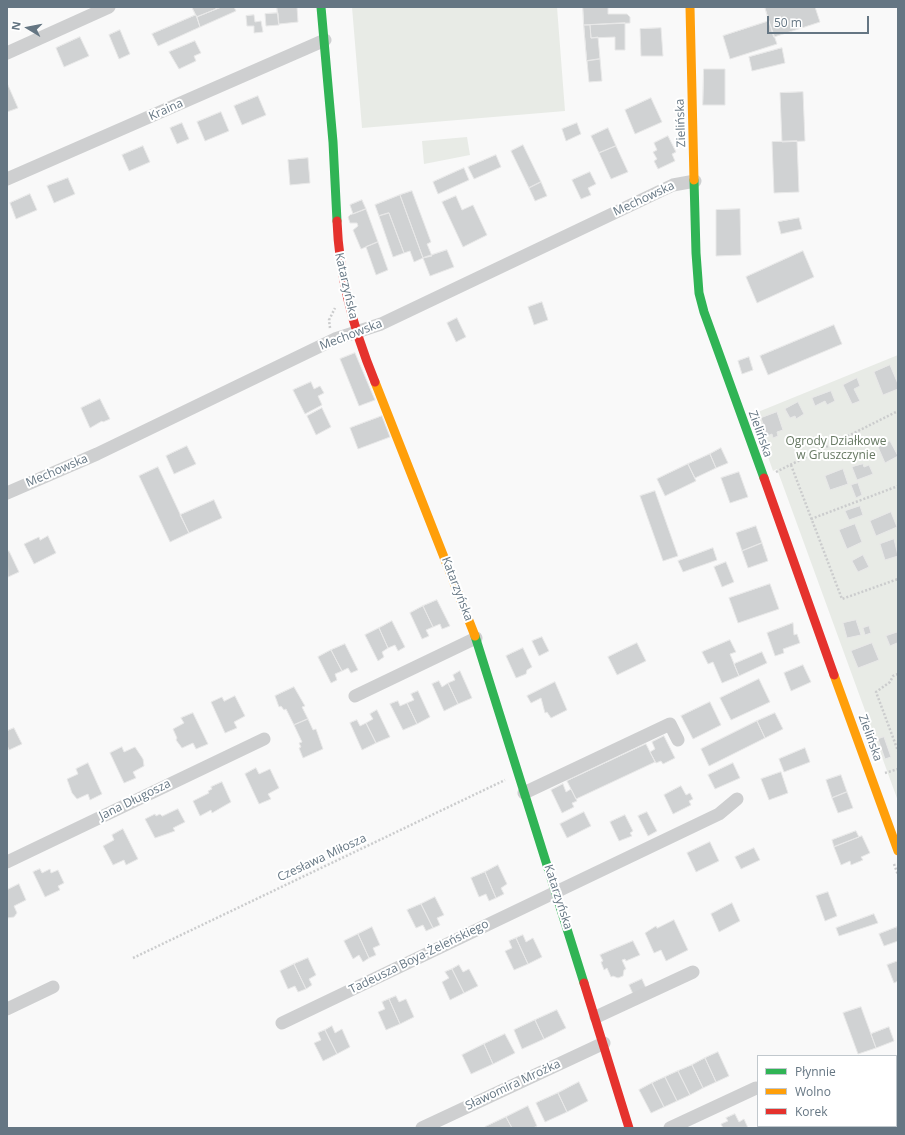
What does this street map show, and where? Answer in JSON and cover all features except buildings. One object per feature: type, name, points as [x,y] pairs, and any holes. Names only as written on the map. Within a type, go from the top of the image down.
[{"type":"street","points":[[7,53],[109,7]]},
{"type":"street","name":"Katarzyńska","points":[[321,7],[333,142],[338,250],[342,277],[357,332],[365,358],[404,452],[476,638],[604,1043],[629,1128]]},
{"type":"street","name":"Zielińska","points":[[690,7],[696,253],[699,293],[704,312],[763,479],[898,851]]},
{"type":"street","name":"Kraina","points":[[7,179],[325,40]]},
{"type":"street","name":"Mechowska","points":[[7,493],[98,454],[336,339],[381,324],[673,184],[695,181]]},
{"type":"street","points":[[355,696],[476,638]]},
{"type":"street","points":[[524,793],[670,724],[678,740]]},
{"type":"street","name":"Jana Długosza","points":[[7,862],[264,739]]},
{"type":"street","name":"Tadeusza Boya-Żeleńskiego","points":[[282,1023],[719,814],[737,799]]},
{"type":"street","points":[[596,1018],[694,972]]},
{"type":"street","points":[[7,1008],[53,987]]},
{"type":"street","name":"Sławomira Mrożka","points":[[422,1128],[604,1043]]},
{"type":"street","points":[[670,1128],[756,1088]]},
{"type":"path","points":[[763,479],[898,411]]},
{"type":"path","points":[[791,465],[842,600],[898,579]]},
{"type":"path","points":[[811,519],[898,486]]},
{"type":"path","points":[[898,674],[892,676],[890,682],[876,692],[898,751]]},
{"type":"path","name":"Czesława Miłosza","points":[[133,958],[518,774]]},
{"type":"path","points":[[893,860],[898,875]]},
{"type":"green space","points":[[352,7],[557,7],[565,111],[362,128]]},
{"type":"green space","points":[[467,137],[470,155],[424,164],[422,141]]},
{"type":"green space","name":"Ogrody Działkowe w Gruszczynie","points":[[898,355],[898,801],[777,469],[773,471],[753,414]]},
{"type":"traffic: fast","points":[[321,7],[333,142],[337,221]]},
{"type":"traffic: fast","points":[[694,180],[696,253],[699,293],[704,312],[764,478]]},
{"type":"traffic: fast","points":[[475,636],[584,983]]},
{"type":"traffic: slow","points":[[690,7],[694,180]]},
{"type":"traffic: slow","points":[[375,382],[475,636]]},
{"type":"traffic: slow","points":[[834,675],[898,851]]},
{"type":"traffic: jam","points":[[337,221],[338,242],[344,283],[360,343],[375,382]]},
{"type":"traffic: jam","points":[[764,478],[834,675]]},
{"type":"traffic: jam","points":[[584,983],[629,1128]]}]
